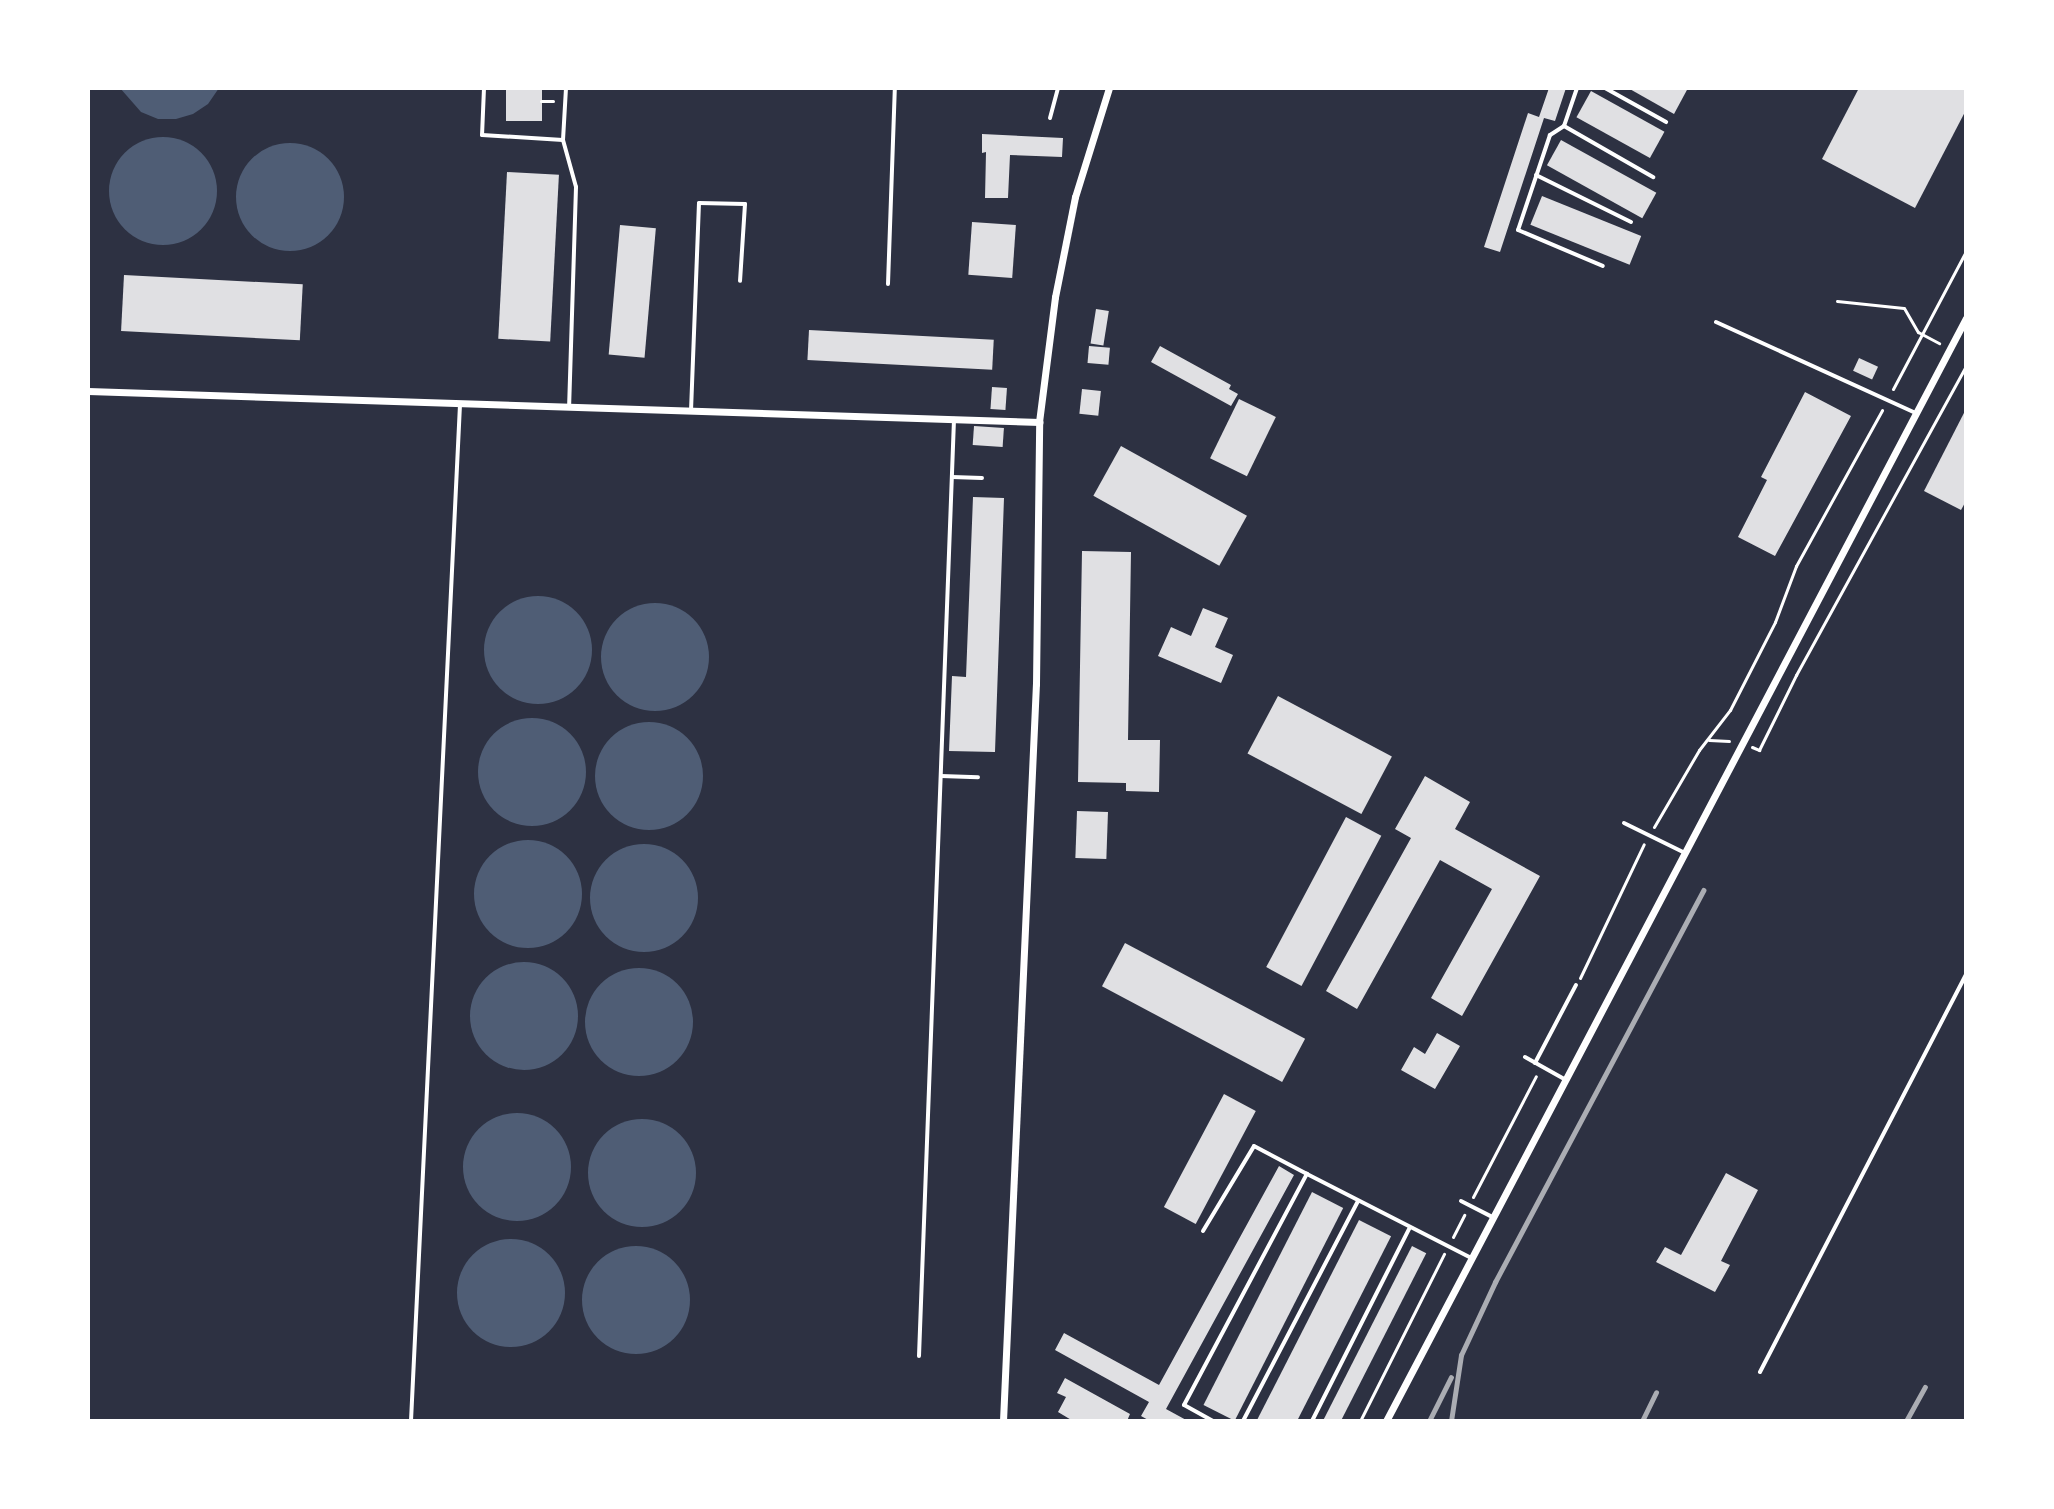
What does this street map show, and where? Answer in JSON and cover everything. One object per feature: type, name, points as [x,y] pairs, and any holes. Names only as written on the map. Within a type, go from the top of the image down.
[{"type":"street","points":[[1003,1421],[1036,684],[1039,422],[1055,297],[1075,197],[1109,88]]},
{"type":"street","points":[[1386,1421],[1966,318]]},
{"type":"street","points":[[88,391],[1039,422]]},
{"type":"lane","points":[[484,88],[482,135],[563,140]]},
{"type":"lane","points":[[566,88],[563,140],[576,187],[569,407]]},
{"type":"lane","points":[[888,284],[895,88]]},
{"type":"lane","points":[[1050,118],[1058,88]]},
{"type":"lane","points":[[1577,88],[1564,126],[1550,135],[1518,230],[1603,266]]},
{"type":"lane","points":[[1605,88],[1666,122]]},
{"type":"lane","points":[[1564,126],[1653,177]]},
{"type":"lane","points":[[1966,153],[1966,159]]},
{"type":"lane","points":[[1536,175],[1631,222]]},
{"type":"lane","points":[[691,411],[699,203],[745,204],[740,281]]},
{"type":"lane","points":[[1716,322],[1916,413]]},
{"type":"lane","points":[[411,1421],[460,403]]},
{"type":"lane","points":[[919,1356],[954,419]]},
{"type":"lane","points":[[952,477],[982,478]]},
{"type":"lane","points":[[941,776],[978,777]]},
{"type":"lane","points":[[1624,823],[1685,853]]},
{"type":"lane","points":[[1760,1372],[1966,974]]},
{"type":"lane","points":[[1535,1063],[1576,985]]},
{"type":"lane","points":[[1525,1057],[1566,1080]]},
{"type":"lane","points":[[1203,1231],[1254,1146],[1471,1258]]},
{"type":"lane","points":[[1213,1421],[1184,1405],[1307,1174]]},
{"type":"lane","points":[[1243,1421],[1358,1201]]},
{"type":"lane","points":[[1461,1201],[1493,1217]]},
{"type":"lane","points":[[1312,1421],[1410,1227]]},
{"type":"path","points":[[1576,985],[1649,835],[1707,740],[1730,710],[1751,662],[1775,622],[1796,566],[1966,251]]},
{"type":"path","points":[[1837,301],[1904,308],[1921,334],[1950,348]]},
{"type":"path","points":[[1707,740],[1743,742],[1759,750],[1796,675],[1966,366]]},
{"type":"path","points":[[1360,1421],[1542,1066]]},
{"type":"water","points":[[120,88],[219,88],[208,104],[193,114],[176,119],[158,119],[141,112]]},
{"type":"water","points":[[163,137],[184,141],[201,153],[213,170],[217,191],[213,212],[201,229],[184,241],[163,245],[142,241],[125,229],[113,212],[109,191],[113,170],[125,153],[142,141]]},
{"type":"water","points":[[290,143],[311,147],[328,159],[340,176],[344,197],[340,218],[328,235],[311,247],[290,251],[269,247],[252,235],[240,218],[236,197],[240,176],[252,159],[269,147]]},
{"type":"water","points":[[538,596],[559,600],[576,612],[588,629],[592,650],[588,671],[576,688],[559,700],[538,704],[517,700],[500,688],[488,671],[484,650],[488,629],[500,612],[517,600]]},
{"type":"water","points":[[655,603],[676,607],[693,619],[705,636],[709,657],[705,678],[693,695],[676,707],[655,711],[634,707],[617,695],[605,678],[601,657],[605,636],[617,619],[634,607]]},
{"type":"water","points":[[532,718],[553,722],[570,734],[582,751],[586,772],[582,793],[570,810],[553,822],[532,826],[511,822],[494,810],[482,793],[478,772],[482,751],[494,734],[511,722]]},
{"type":"water","points":[[649,722],[670,726],[687,738],[699,755],[703,776],[699,797],[687,814],[670,826],[649,830],[628,826],[611,814],[599,797],[595,776],[599,755],[611,738],[628,726]]},
{"type":"water","points":[[528,840],[549,844],[566,856],[578,873],[582,894],[578,915],[566,932],[549,944],[528,948],[507,944],[490,932],[478,915],[474,894],[478,873],[490,856],[507,844]]},
{"type":"water","points":[[644,844],[665,848],[682,860],[694,877],[698,898],[694,919],[682,936],[665,948],[644,952],[623,948],[606,936],[594,919],[590,898],[594,877],[606,860],[623,848]]},
{"type":"water","points":[[524,962],[545,966],[562,978],[574,995],[578,1016],[574,1037],[562,1054],[545,1066],[524,1070],[503,1066],[486,1054],[474,1037],[470,1016],[474,995],[486,978],[503,966]]},
{"type":"water","points":[[639,968],[660,972],[677,984],[689,1001],[693,1022],[689,1043],[677,1060],[660,1072],[639,1076],[618,1072],[601,1060],[589,1043],[585,1022],[589,1001],[601,984],[618,972]]},
{"type":"water","points":[[517,1113],[538,1117],[555,1129],[567,1146],[571,1167],[567,1188],[555,1205],[538,1217],[517,1221],[496,1217],[479,1205],[467,1188],[463,1167],[467,1146],[479,1129],[496,1117]]},
{"type":"water","points":[[642,1119],[663,1123],[680,1135],[692,1152],[696,1173],[692,1194],[680,1211],[663,1223],[642,1227],[621,1223],[604,1211],[592,1194],[588,1173],[592,1152],[604,1135],[621,1123]]},
{"type":"water","points":[[511,1239],[532,1243],[549,1255],[561,1272],[565,1293],[561,1314],[549,1331],[532,1343],[511,1347],[490,1343],[473,1331],[461,1314],[457,1293],[461,1272],[473,1255],[490,1243]]},
{"type":"water","points":[[636,1246],[657,1250],[674,1262],[686,1279],[690,1300],[686,1321],[674,1338],[657,1350],[636,1354],[615,1350],[598,1338],[586,1321],[582,1300],[586,1279],[598,1262],[615,1250]]},
{"type":"building","points":[[506,88],[542,88],[542,121],[506,121]]},
{"type":"building","points":[[1549,88],[1566,88],[1555,121],[1544,118],[1500,252],[1484,247],[1528,113],[1539,117]]},
{"type":"building","points":[[1628,88],[1688,88],[1674,114]]},
{"type":"building","points":[[1859,88],[1966,88],[1966,110],[1915,208],[1822,159]]},
{"type":"building","points":[[1591,91],[1664,132],[1650,158],[1576,117]]},
{"type":"building","points":[[982,134],[1063,138],[1062,157],[1010,155],[1008,198],[985,198],[986,152],[982,153]]},
{"type":"building","points":[[1561,140],[1656,193],[1642,218],[1547,165]]},
{"type":"building","points":[[507,172],[559,175],[550,341],[498,339]]},
{"type":"building","points":[[1542,196],[1641,236],[1630,265],[1530,225]]},
{"type":"building","points":[[972,222],[1016,225],[1012,278],[968,275]]},
{"type":"building","points":[[620,225],[656,228],[645,358],[609,355]]},
{"type":"building","points":[[124,275],[303,284],[300,340],[121,331]]},
{"type":"building","points":[[1096,309],[1109,311],[1103,346],[1091,344]]},
{"type":"building","points":[[809,330],[994,340],[992,370],[807,360]]},
{"type":"building","points":[[1089,346],[1110,348],[1108,365],[1088,363]]},
{"type":"building","points":[[1160,346],[1231,385],[1229,389],[1238,394],[1231,406],[1151,362]]},
{"type":"building","points":[[1859,358],[1878,367],[1872,380],[1853,371]]},
{"type":"building","points":[[992,387],[1007,388],[1005,410],[990,409]]},
{"type":"building","points":[[1082,389],[1101,391],[1098,416],[1079,414]]},
{"type":"building","points":[[1805,392],[1851,416],[1775,556],[1738,537],[1767,480],[1761,477]]},
{"type":"building","points":[[1239,399],[1276,417],[1247,476],[1210,458]]},
{"type":"building","points":[[1966,409],[1966,501],[1961,510],[1924,491]]},
{"type":"building","points":[[974,426],[1004,428],[1003,447],[973,445]]},
{"type":"building","points":[[1121,446],[1247,516],[1219,566],[1093,496]]},
{"type":"building","points":[[973,497],[1004,498],[995,752],[949,751],[952,676],[966,677]]},
{"type":"building","points":[[1082,551],[1131,552],[1128,740],[1160,740],[1159,792],[1126,791],[1126,783],[1078,782]]},
{"type":"building","points":[[1203,608],[1228,618],[1215,647],[1233,655],[1221,683],[1158,656],[1171,627],[1191,636]]},
{"type":"building","points":[[1278,696],[1392,757],[1361,814],[1247,753]]},
{"type":"building","points":[[1425,776],[1470,802],[1455,829],[1540,876],[1462,1016],[1431,998],[1492,889],[1440,860],[1357,1009],[1326,991],[1411,838],[1395,829]]},
{"type":"building","points":[[1077,811],[1108,812],[1106,859],[1075,858]]},
{"type":"building","points":[[1346,817],[1381,836],[1302,986],[1266,967]]},
{"type":"building","points":[[1125,943],[1305,1039],[1282,1082],[1102,986]]},
{"type":"building","points":[[1437,1033],[1460,1046],[1435,1089],[1401,1070],[1414,1047],[1425,1054]]},
{"type":"building","points":[[1224,1094],[1256,1111],[1196,1224],[1164,1207]]},
{"type":"building","points":[[1279,1166],[1294,1175],[1166,1409],[1188,1421],[1150,1421],[1141,1416],[1149,1402],[1055,1350],[1064,1333],[1159,1385]]},
{"type":"building","points":[[1726,1173],[1758,1190],[1721,1261],[1730,1265],[1715,1292],[1656,1262],[1665,1247],[1681,1255]]},
{"type":"building","points":[[1312,1192],[1343,1208],[1235,1421],[1203,1405]]},
{"type":"building","points":[[1359,1220],[1391,1236],[1297,1421],[1257,1421]]},
{"type":"building","points":[[1412,1246],[1426,1253],[1341,1421],[1323,1421]]},
{"type":"building","points":[[1065,1378],[1130,1414],[1127,1421],[1073,1421],[1058,1412],[1066,1397],[1057,1393]]},
{"type":"railway","points":[[1451,1421],[1461,1355],[1495,1282],[1703,890]]},
{"type":"railway","points":[[1429,1421],[1451,1377]]},
{"type":"railway","points":[[1906,1421],[1925,1387]]},
{"type":"railway","points":[[1642,1421],[1656,1392]]}]
